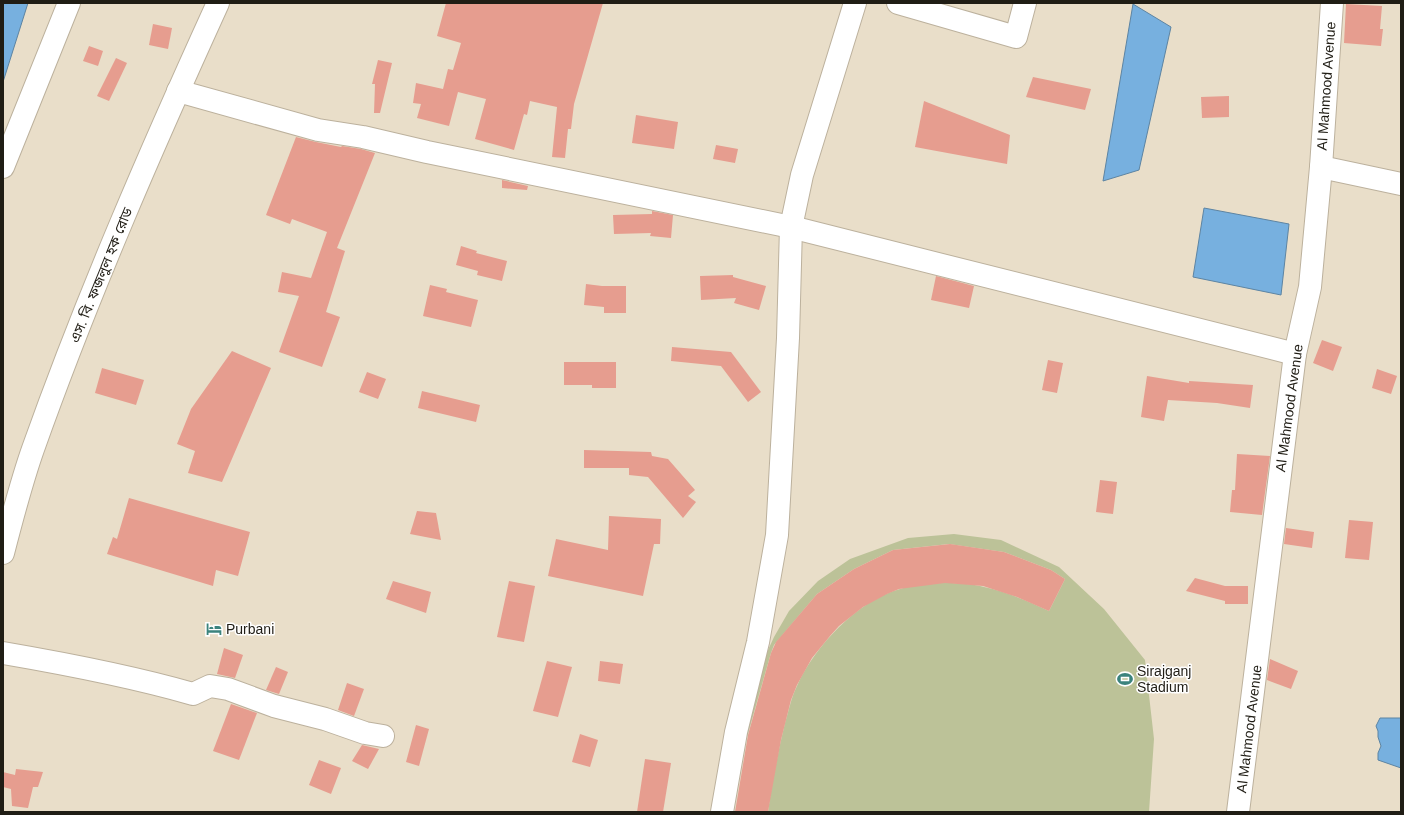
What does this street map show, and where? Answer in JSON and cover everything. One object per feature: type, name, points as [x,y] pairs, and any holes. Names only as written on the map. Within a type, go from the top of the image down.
[{"type":"street","points":[[3,167],[69,3]]},
{"type":"street","name":"এস. বি. ফজলুল হক রোড","points":[[3,553],[9,506],[101,271],[178,91],[218,3]]},
{"type":"street","points":[[722,812],[736,732],[758,642],[777,535],[788,338],[791,227],[802,175],[855,3]]},
{"type":"street","points":[[898,3],[1016,37],[1025,3]]},
{"type":"street","name":"Al Mahmood Avenue","points":[[1238,812],[1295,354],[1310,287],[1321,167],[1332,3]]},
{"type":"street","points":[[178,91],[318,130],[362,137],[427,152],[791,227],[1295,354]]},
{"type":"street","points":[[1321,167],[1401,184]]},
{"type":"street","points":[[3,653],[88,668],[152,682],[193,694],[210,686],[228,689],[274,706],[325,719],[358,731],[383,736]]},
{"type":"green space","points":[[954,534],[1001,540],[1059,567],[1104,609],[1145,660],[1154,739],[1149,812],[768,812],[780,745],[795,691],[814,656],[839,627],[853,614],[884,595],[900,589],[942,583],[975,585],[1001,591],[1049,611],[1065,579],[1051,570],[1004,552],[949,544],[893,550],[854,569],[817,594],[774,645],[737,772],[758,672],[774,637],[789,611],[818,581],[850,559],[908,538]]},
{"type":"water","points":[[3,3],[28,3],[3,82]]},
{"type":"water","points":[[1133,4],[1171,27],[1139,170],[1103,181]]},
{"type":"water","points":[[1204,208],[1289,224],[1281,295],[1193,277]]},
{"type":"water","points":[[1380,718],[1401,718],[1401,768],[1378,760],[1378,753],[1381,746],[1376,726]]},
{"type":"building","points":[[446,3],[603,3],[574,104],[571,129],[568,129],[565,158],[552,157],[557,107],[530,101],[527,115],[524,114],[514,150],[475,139],[486,99],[458,92],[449,126],[417,118],[421,104],[413,103],[416,83],[443,89],[448,69],[453,70],[461,43],[437,36]]},
{"type":"building","points":[[1346,4],[1382,6],[1380,29],[1383,29],[1381,46],[1344,43]]},
{"type":"building","points":[[153,24],[172,28],[168,49],[149,45]]},
{"type":"building","points":[[89,46],[103,51],[98,66],[83,61]]},
{"type":"building","points":[[116,58],[127,63],[109,101],[97,96]]},
{"type":"building","points":[[378,60],[392,63],[380,113],[374,113],[375,84],[372,84]]},
{"type":"building","points":[[1033,77],[1091,89],[1085,110],[1026,97]]},
{"type":"building","points":[[1229,96],[1229,117],[1202,118],[1201,97]]},
{"type":"building","points":[[924,101],[1010,135],[1007,164],[915,147]]},
{"type":"building","points":[[636,115],[678,122],[674,149],[632,143]]},
{"type":"building","points":[[296,137],[375,153],[337,248],[345,251],[326,312],[340,317],[322,367],[279,352],[299,296],[278,292],[282,272],[311,278],[327,232],[292,219],[290,224],[266,215]]},
{"type":"building","points":[[716,145],[738,149],[735,163],[713,159]]},
{"type":"building","points":[[502,180],[528,186],[527,190],[502,188]]},
{"type":"building","points":[[652,211],[673,215],[671,238],[650,236],[651,233],[614,234],[613,215],[652,214]]},
{"type":"building","points":[[461,246],[477,251],[476,253],[507,261],[502,281],[477,275],[478,271],[456,265]]},
{"type":"building","points":[[733,275],[733,277],[766,286],[759,310],[734,303],[736,298],[701,300],[700,276]]},
{"type":"building","points":[[936,276],[974,286],[969,308],[931,300]]},
{"type":"building","points":[[586,284],[626,286],[626,313],[604,313],[604,307],[584,305]]},
{"type":"building","points":[[430,285],[447,289],[446,292],[478,300],[471,327],[423,316]]},
{"type":"building","points":[[1322,340],[1342,347],[1333,371],[1313,363]]},
{"type":"building","points":[[672,347],[731,352],[761,392],[748,402],[721,366],[671,361]]},
{"type":"building","points":[[232,351],[271,368],[222,482],[188,473],[195,451],[177,444],[191,409]]},
{"type":"building","points":[[1048,360],[1063,363],[1057,393],[1042,390]]},
{"type":"building","points":[[564,362],[616,362],[616,388],[592,388],[592,385],[564,385]]},
{"type":"building","points":[[102,368],[144,380],[136,405],[95,393]]},
{"type":"building","points":[[1377,369],[1397,376],[1391,394],[1372,388]]},
{"type":"building","points":[[367,372],[386,379],[378,399],[359,392]]},
{"type":"building","points":[[1147,376],[1189,383],[1189,381],[1253,385],[1250,408],[1217,403],[1168,400],[1164,421],[1141,417]]},
{"type":"building","points":[[422,391],[480,405],[476,422],[418,408]]},
{"type":"building","points":[[584,450],[651,452],[652,456],[668,459],[695,490],[688,496],[696,502],[683,518],[648,477],[629,475],[629,468],[584,468]]},
{"type":"building","points":[[1237,454],[1270,456],[1262,515],[1230,512],[1232,490],[1235,490]]},
{"type":"building","points":[[1100,480],[1117,482],[1113,514],[1096,512]]},
{"type":"building","points":[[129,498],[250,532],[238,576],[216,570],[213,586],[107,554],[113,537],[117,539]]},
{"type":"building","points":[[417,511],[436,513],[441,540],[410,534]]},
{"type":"building","points":[[609,516],[661,519],[660,544],[654,544],[643,596],[548,576],[556,539],[608,550]]},
{"type":"building","points":[[1349,520],[1373,522],[1369,560],[1345,558]]},
{"type":"building","points":[[1286,528],[1314,532],[1312,548],[1284,544]]},
{"type":"building","points":[[950,544],[1004,552],[1051,570],[1065,579],[1049,611],[1017,597],[983,586],[945,583],[899,589],[863,607],[839,626],[830,636],[812,658],[797,685],[791,700],[781,740],[768,812],[735,812],[748,735],[771,653],[776,642],[817,594],[854,569],[893,550]]},
{"type":"building","points":[[1195,578],[1225,586],[1248,586],[1248,604],[1225,604],[1225,601],[1186,591]]},
{"type":"building","points":[[393,581],[431,592],[426,613],[386,599]]},
{"type":"building","points":[[509,581],[535,586],[524,642],[497,637]]},
{"type":"building","points":[[224,648],[243,655],[235,678],[217,674]]},
{"type":"building","points":[[1270,659],[1298,671],[1291,689],[1267,680]]},
{"type":"building","points":[[547,661],[572,667],[558,717],[533,711]]},
{"type":"building","points":[[600,661],[623,664],[620,684],[598,681]]},
{"type":"building","points":[[276,667],[288,672],[279,694],[266,690]]},
{"type":"building","points":[[347,683],[364,689],[354,716],[338,710]]},
{"type":"building","points":[[231,704],[257,713],[239,760],[213,751]]},
{"type":"building","points":[[416,725],[429,729],[419,766],[406,762]]},
{"type":"building","points":[[580,734],[598,740],[590,767],[572,762]]},
{"type":"building","points":[[362,745],[379,749],[368,769],[352,761]]},
{"type":"building","points":[[645,759],[671,763],[663,812],[637,812]]},
{"type":"building","points":[[319,760],[341,768],[331,794],[309,785]]},
{"type":"building","points":[[16,769],[43,772],[38,787],[33,787],[28,808],[12,806],[11,789],[3,787],[3,772],[15,775]]},
{"type":"place","name":"Purbani","points":[[214,629]]},
{"type":"place","name":"Sirajganj Stadium","points":[[1125,679]]}]
